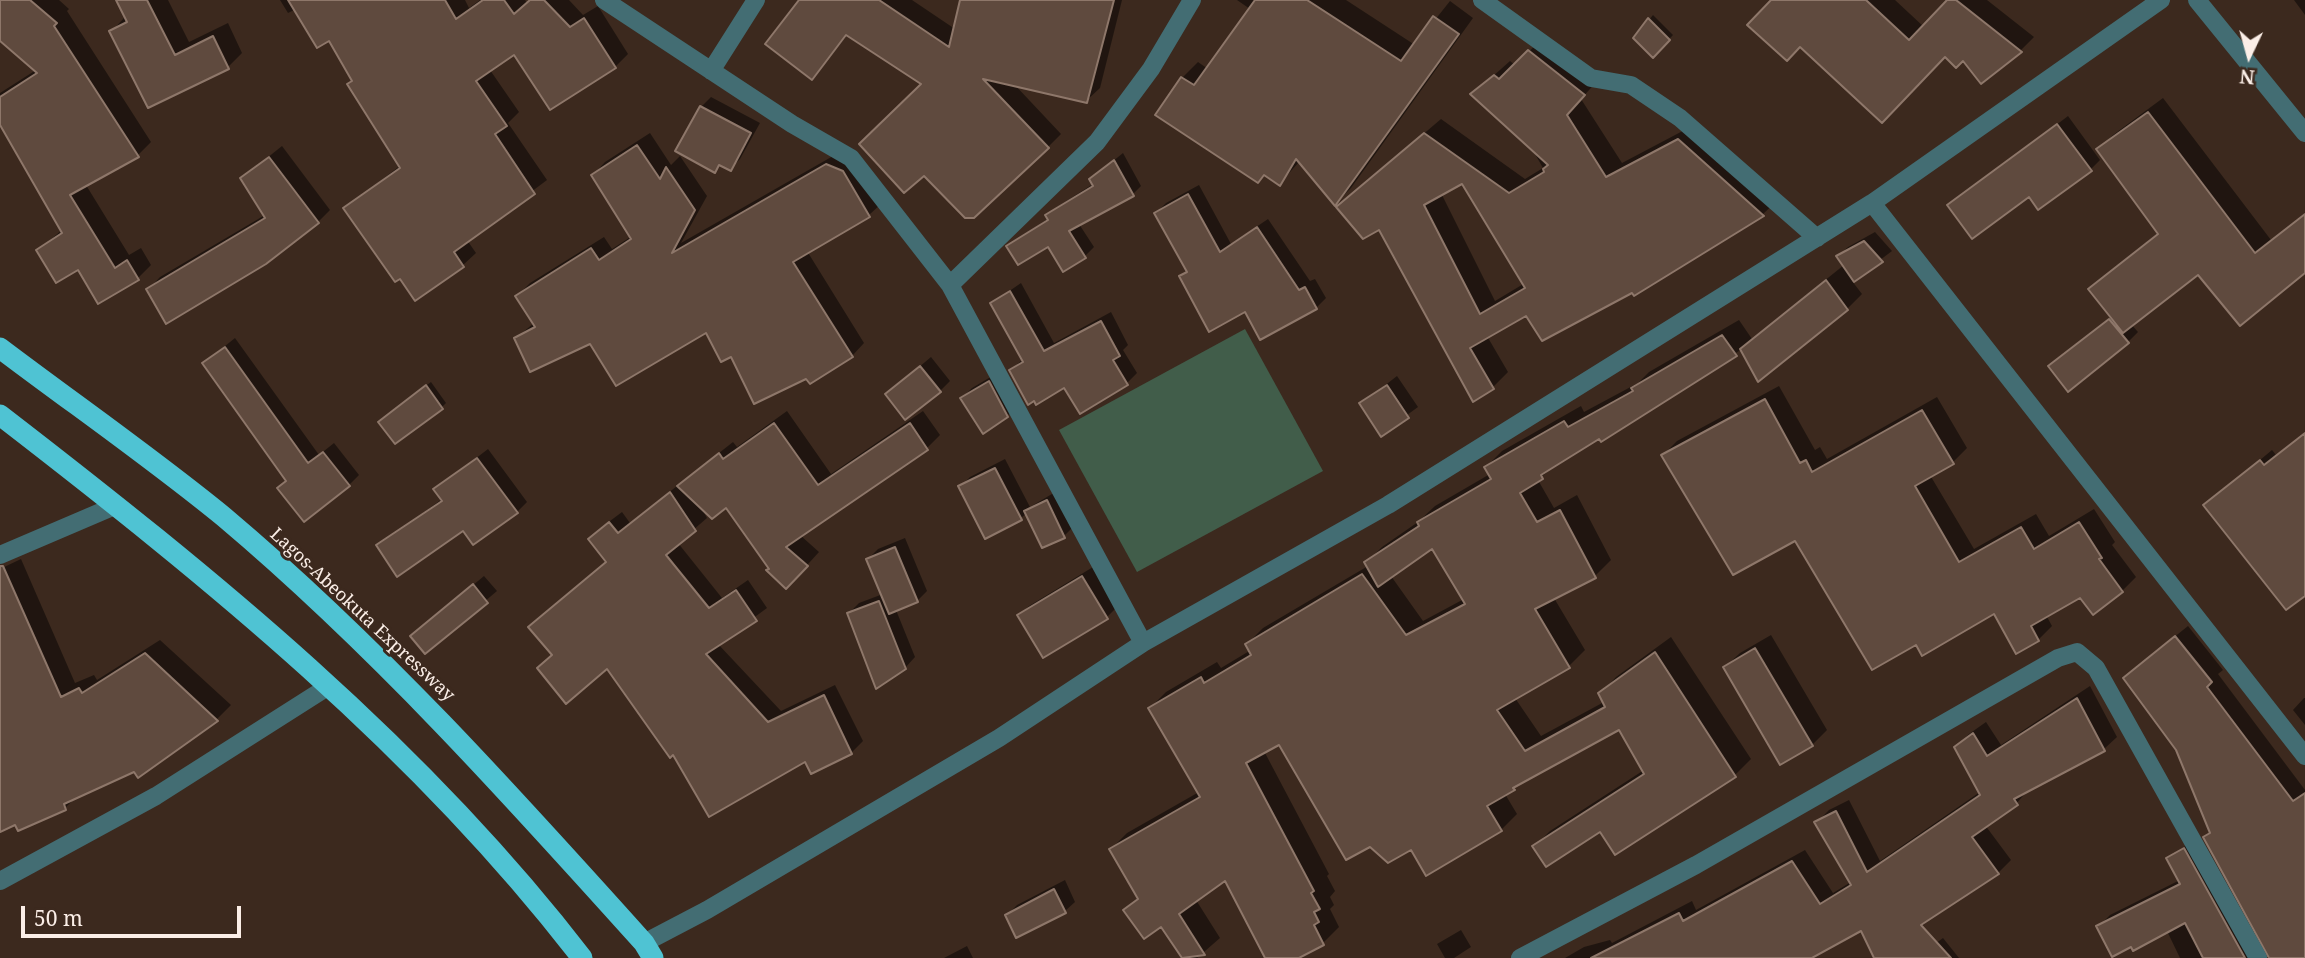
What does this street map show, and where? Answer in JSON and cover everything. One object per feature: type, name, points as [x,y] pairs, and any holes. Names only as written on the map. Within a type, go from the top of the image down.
[{"type":"highway","name":"Lagos-Abeokuta Expressway","points":[[0,348],[223,517],[301,587],[469,748],[648,951]]},
{"type":"highway","points":[[0,415],[225,593],[329,686],[526,886],[582,958]]},
{"type":"street","points":[[604,0],[711,71],[851,158],[950,285],[1143,643]]},
{"type":"street","points":[[711,71],[756,0]]},
{"type":"street","points":[[950,285],[1097,142],[1151,69],[1192,0]]},
{"type":"street","points":[[1482,0],[1591,78],[1631,85],[1680,118],[1817,238]]},
{"type":"street","points":[[648,951],[707,910],[999,738],[1143,643],[1388,505],[1817,238],[1872,203],[2161,0]]},
{"type":"street","points":[[2197,0],[2305,133]]},
{"type":"street","points":[[1872,203],[2305,757]]},
{"type":"street","points":[[0,555],[117,505]]},
{"type":"street","points":[[1520,958],[1696,864],[2058,658],[2077,652],[2096,668],[2258,958]]},
{"type":"street","points":[[0,880],[156,796],[329,686]]},
{"type":"green space","points":[[1245,329],[1323,471],[1137,572],[1059,430]]},
{"type":"building","points":[[0,0],[30,0],[57,23],[54,26],[139,157],[70,195],[115,268],[127,260],[139,280],[98,304],[78,270],[56,283],[36,250],[62,233],[0,125],[0,97],[37,73],[0,41]]},
{"type":"building","points":[[116,0],[147,0],[175,55],[213,36],[229,69],[148,108],[109,31],[127,22]]},
{"type":"building","points":[[288,0],[445,0],[456,19],[483,0],[504,0],[514,14],[530,0],[544,0],[570,27],[584,18],[616,68],[550,110],[514,55],[476,81],[507,126],[495,134],[535,194],[454,252],[464,267],[415,301],[400,279],[395,282],[343,208],[400,168],[347,84],[352,81],[329,41],[317,48]]},
{"type":"building","points":[[799,0],[879,0],[949,47],[960,0],[1114,0],[1087,103],[983,79],[1049,148],[974,218],[965,218],[924,176],[904,193],[859,144],[921,84],[846,35],[812,80],[765,44]]},
{"type":"building","points":[[1255,0],[1307,0],[1401,61],[1433,16],[1459,34],[1335,206],[1296,159],[1280,186],[1264,175],[1258,183],[1155,115],[1181,77],[1194,85]]},
{"type":"building","points":[[1771,0],[1866,0],[1909,40],[1947,0],[1956,0],[2022,52],[1981,84],[1963,61],[1956,68],[1945,57],[1882,123],[1800,47],[1787,61],[1747,25]]},
{"type":"building","points":[[1648,18],[1670,40],[1653,58],[1633,38]]},
{"type":"building","points":[[1528,50],[1585,95],[1567,115],[1606,177],[1678,139],[1764,216],[1634,296],[1632,293],[1542,341],[1526,316],[1470,348],[1494,389],[1473,402],[1379,230],[1363,239],[1336,207],[1424,133],[1509,193],[1544,172],[1543,169],[1548,165],[1470,94],[1494,75],[1499,79]],"holes":[[[1462,184],[1525,288],[1480,314],[1424,205]]]},
{"type":"building","points":[[700,106],[751,133],[731,171],[719,165],[715,173],[675,151]]},
{"type":"building","points":[[2148,112],[2255,253],[2305,214],[2305,273],[2240,326],[2198,275],[2123,333],[2088,289],[2158,234],[2096,149]]},
{"type":"building","points":[[2057,124],[2092,171],[2038,210],[2029,197],[1972,239],[1947,205]]},
{"type":"building","points":[[637,145],[660,179],[666,167],[695,210],[672,253],[826,164],[843,171],[870,217],[793,262],[853,357],[810,384],[806,379],[754,404],[731,357],[721,362],[706,333],[616,386],[590,344],[530,372],[514,338],[535,327],[515,296],[591,248],[599,260],[631,239],[591,175]]},
{"type":"building","points":[[269,157],[319,223],[266,264],[166,324],[146,289],[265,218],[240,178]]},
{"type":"building","points":[[1114,160],[1134,196],[1069,231],[1086,258],[1063,272],[1048,247],[1018,265],[1006,246],[1048,220],[1045,215],[1093,186],[1089,179]]},
{"type":"building","points":[[1188,194],[1220,252],[1257,227],[1299,290],[1305,287],[1317,309],[1260,340],[1245,312],[1209,332],[1179,276],[1187,272],[1154,213]]},
{"type":"building","points":[[1864,241],[1883,262],[1854,282],[1836,256]]},
{"type":"building","points":[[1826,280],[1848,310],[1758,382],[1740,349]]},
{"type":"building","points":[[1010,291],[1044,351],[1101,321],[1120,356],[1113,360],[1128,385],[1080,414],[1064,388],[1036,405],[1034,401],[1028,405],[1009,370],[1023,362],[990,303]]},
{"type":"building","points":[[2109,319],[2129,343],[2068,392],[2048,366]]},
{"type":"building","points":[[1722,335],[1737,356],[1601,442],[1599,439],[1541,475],[1543,479],[1520,493],[1537,522],[1560,510],[1596,578],[1535,609],[1570,668],[1497,710],[1525,751],[1605,707],[1598,693],[1655,652],[1736,777],[1615,855],[1600,832],[1546,867],[1532,846],[1644,774],[1619,730],[1513,788],[1515,790],[1487,806],[1502,831],[1426,876],[1411,850],[1388,863],[1370,847],[1346,860],[1279,745],[1246,763],[1314,891],[1311,893],[1320,909],[1314,912],[1319,922],[1314,925],[1324,945],[1299,958],[1265,958],[1225,881],[1179,914],[1205,955],[1182,958],[1161,927],[1144,939],[1123,910],[1138,899],[1109,849],[1200,797],[1148,708],[1201,677],[1204,683],[1251,655],[1245,644],[1362,574],[1406,635],[1465,604],[1432,549],[1378,587],[1364,562],[1419,526],[1417,522],[1491,479],[1484,467],[1564,421],[1568,427],[1633,391],[1631,388]]},
{"type":"building","points":[[225,347],[308,463],[323,452],[350,486],[304,522],[277,488],[286,481],[202,363]]},
{"type":"building","points":[[920,366],[941,392],[905,420],[885,394]]},
{"type":"building","points":[[989,381],[1008,417],[983,434],[960,398]]},
{"type":"building","points":[[426,385],[443,409],[395,444],[378,422]]},
{"type":"building","points":[[1387,385],[1409,418],[1381,437],[1359,403]]},
{"type":"building","points":[[1765,399],[1800,463],[1806,460],[1812,472],[1922,410],[1954,464],[1915,486],[1959,562],[2021,527],[2034,549],[2079,522],[2102,558],[2099,559],[2123,592],[2093,615],[2080,598],[2031,626],[2039,641],[2016,654],[1994,614],[1922,656],[1916,645],[1872,670],[1795,541],[1733,575],[1661,455]]},
{"type":"building","points":[[774,423],[818,485],[910,423],[928,450],[786,547],[808,566],[786,589],[766,570],[769,569],[726,508],[712,519],[677,486],[719,453],[723,459]]},
{"type":"building","points":[[2305,433],[2305,596],[2286,610],[2203,505],[2260,460],[2264,465]]},
{"type":"building","points":[[477,458],[518,513],[473,545],[463,531],[397,577],[376,545],[442,501],[433,489]]},
{"type":"building","points":[[995,468],[1022,520],[985,539],[958,486]]},
{"type":"building","points":[[670,492],[696,531],[666,555],[709,608],[736,590],[757,621],[706,654],[768,722],[824,695],[852,754],[811,774],[805,762],[709,817],[673,755],[670,758],[607,669],[566,704],[537,668],[552,655],[528,627],[606,562],[588,539],[609,522],[618,533]]},
{"type":"building","points":[[1047,500],[1065,538],[1042,548],[1024,511]]},
{"type":"building","points":[[895,547],[918,602],[889,614],[866,559]]},
{"type":"building","points":[[0,566],[3,566],[61,697],[79,688],[82,693],[145,653],[218,721],[138,778],[134,772],[64,804],[66,810],[18,831],[15,825],[0,832]]},
{"type":"building","points":[[1082,576],[1108,619],[1043,658],[1017,615]]},
{"type":"building","points":[[473,584],[488,603],[425,654],[410,636]]},
{"type":"building","points":[[879,601],[906,669],[876,689],[847,613]]},
{"type":"building","points":[[2175,636],[2212,682],[2207,687],[2293,801],[2305,793],[2305,958],[2269,958],[2203,837],[2210,833],[2176,750],[2123,678]]},
{"type":"building","points":[[1755,648],[1813,746],[1780,765],[1723,667]]},
{"type":"building","points":[[2077,698],[2105,751],[2014,799],[2018,805],[1972,837],[1999,874],[1921,925],[1951,958],[1874,958],[1861,931],[1812,958],[1591,958],[1679,913],[1683,921],[1792,861],[1820,904],[1851,885],[1814,822],[1836,811],[1867,872],[1980,795],[1954,747],[1973,733],[1987,756]]},
{"type":"building","points":[[2184,848],[2245,958],[2203,958],[2185,923],[2133,951],[2131,947],[2112,957],[2096,926],[2180,884],[2166,858]]},
{"type":"building","points":[[1054,889],[1066,913],[1016,938],[1005,915]]}]
